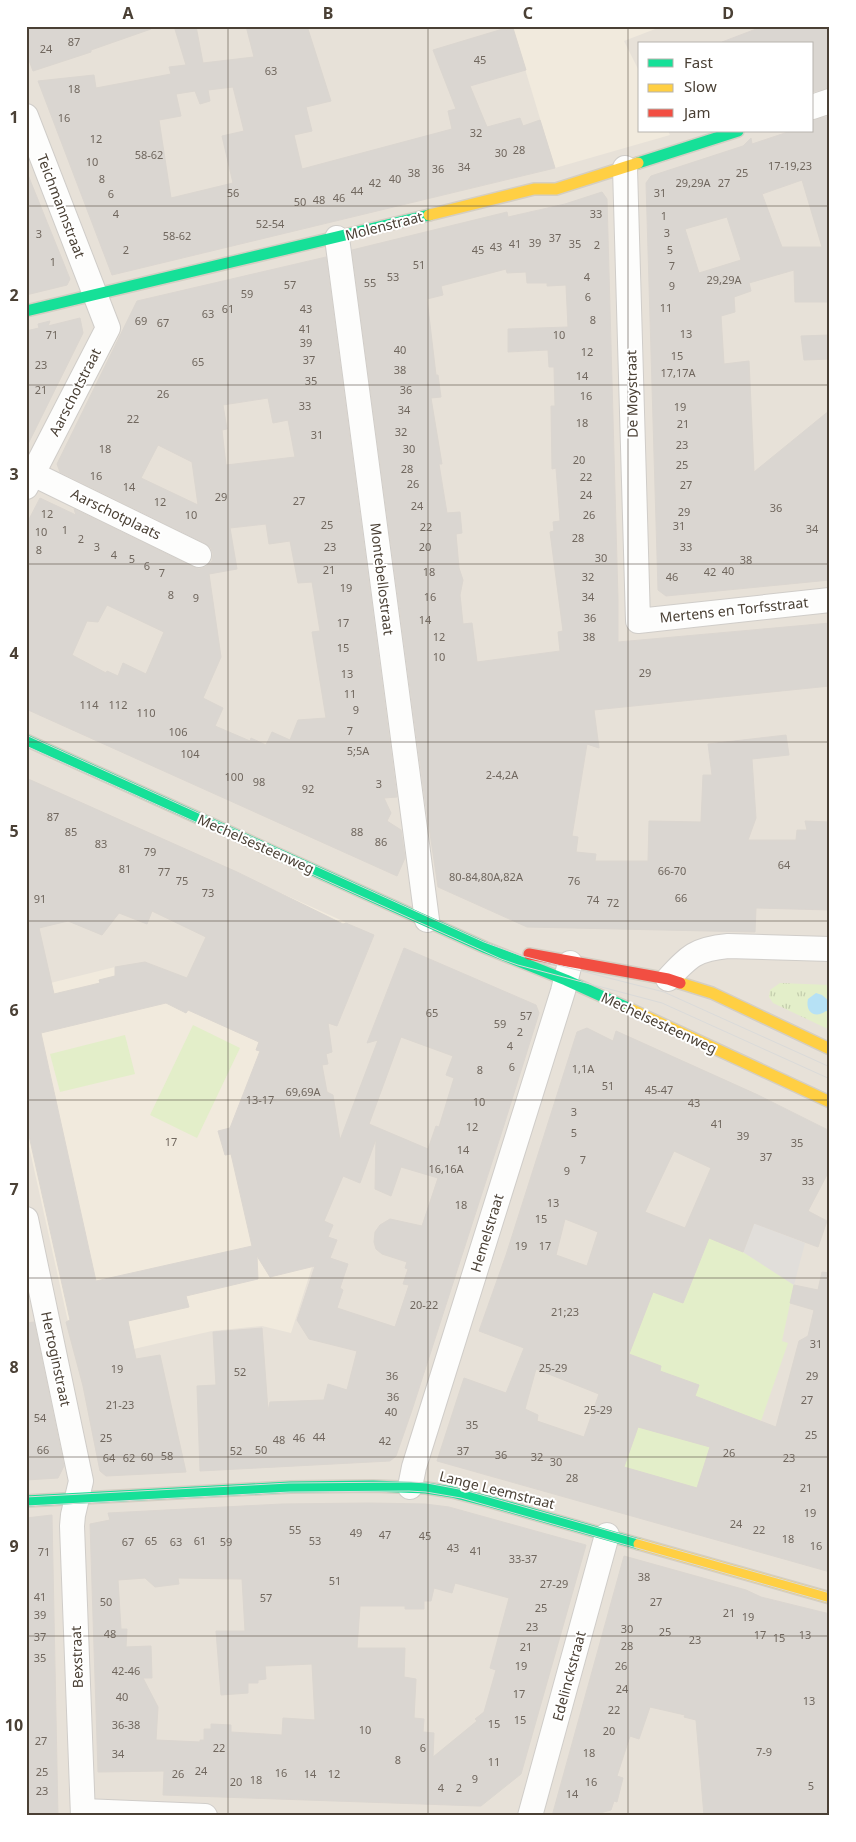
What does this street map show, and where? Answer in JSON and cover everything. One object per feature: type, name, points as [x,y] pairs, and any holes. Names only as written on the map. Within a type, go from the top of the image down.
[{"type":"street","points":[[814,106],[830,101]]},
{"type":"street","name":"Teichmannstraat","points":[[26,116],[96,296]]},
{"type":"street","name":"Molenstraat","points":[[26,311],[96,296],[534,189],[556,190],[735,132]]},
{"type":"street","name":"De Moystraat","points":[[625,168],[638,620]]},
{"type":"street","name":"Montebellostraat","points":[[337,238],[427,920]]},
{"type":"street","name":"Aarschotstraat","points":[[30,480],[108,328],[96,296]]},
{"type":"street","name":"Aarschotplaats","points":[[30,480],[199,555]]},
{"type":"street","name":"Mertens en Torfsstraat","points":[[638,620],[830,600]]},
{"type":"street","name":"Mechelsesteenweg","points":[[26,740],[486,948],[568,970],[668,979],[712,993],[830,1049]]},
{"type":"street","points":[[668,979],[687,958],[714,947],[830,949]]},
{"type":"street","name":"Mechelsesteenweg","points":[[486,948],[568,970],[830,1102]]},
{"type":"street","name":"Hemelstraat","points":[[410,1487],[417,1457],[568,970]]},
{"type":"street","name":"Hertoginstraat","points":[[26,1219],[81,1481],[77,1499]]},
{"type":"street","name":"Lange Leemstraat","points":[[26,1502],[290,1487],[410,1487],[452,1492],[830,1598]]},
{"type":"street","name":"Bexstraat","points":[[77,1499],[72,1526],[83,1813]]},
{"type":"street","name":"Edelinckstraat","points":[[530,1816],[607,1535]]},
{"type":"street","points":[[83,1813],[205,1816]]},
{"type":"shaded area","points":[[26,26],[830,26],[830,1816],[26,1816]]},
{"type":"shaded area","points":[[512,26],[663,26],[624,41],[638,69],[638,132],[668,132],[670,135],[555,168]]},
{"type":"shaded area","points":[[237,873],[356,927],[297,1078],[313,1264],[291,1333],[262,1326],[212,1331],[77,1362],[26,1133],[26,989],[115,967],[146,962],[187,978]]},
{"type":"shaded area","points":[[754,1223],[805,1243],[794,1285],[743,1252]]},
{"type":"green space","points":[[780,983],[830,985],[830,1030],[773,1003],[769,997],[770,990]]},
{"type":"green space","points":[[193,1025],[240,1048],[197,1138],[150,1115]]},
{"type":"green space","points":[[125,1035],[135,1074],[60,1092],[50,1054]]},
{"type":"green space","points":[[709,1238],[743,1252],[794,1285],[782,1341],[788,1343],[761,1421],[695,1396],[699,1385],[684,1380],[680,1390],[656,1381],[661,1366],[629,1354],[653,1292],[683,1303]]},
{"type":"green space","points":[[638,1427],[710,1447],[697,1488],[624,1467]]},
{"type":"water","points":[[816,993],[822,995],[830,1002],[830,1013],[826,1011],[815,1014],[809,1011],[808,999]]},
{"type":"building","points":[[26,26],[150,26],[151,29],[91,50],[91,52],[33,71],[26,52]]},
{"type":"building","points":[[174,26],[196,26],[203,63],[254,57],[246,26],[307,26],[331,101],[306,107],[312,131],[294,135],[302,169],[452,129],[448,111],[456,109],[433,50],[506,28],[506,30],[513,28],[526,70],[470,86],[487,127],[520,118],[523,126],[540,120],[555,168],[112,275],[38,81],[94,75],[96,88],[171,74],[169,67],[186,65]],"holes":[[[233,87],[244,131],[222,136],[233,183],[171,198],[159,120],[181,116],[176,94],[195,91],[200,104],[210,101],[208,90]]]},
{"type":"building","points":[[764,26],[830,26],[830,88],[814,92],[814,42],[722,42]]},
{"type":"building","points":[[830,116],[830,302],[795,302],[794,270],[749,283],[751,291],[734,297],[735,312],[721,316],[724,364],[749,361],[754,472],[830,410],[830,580],[666,596],[658,590],[646,183],[651,176],[743,146],[751,138],[752,144],[788,132],[814,132],[814,120]],"holes":[[[802,180],[822,247],[782,247],[762,194]],[[727,217],[741,260],[699,273],[685,229]]]},
{"type":"building","points":[[26,170],[70,279],[67,285],[26,295]]},
{"type":"building","points":[[602,192],[607,199],[618,642],[830,623],[830,686],[594,710],[599,748],[587,744],[572,836],[578,837],[576,852],[596,854],[595,861],[648,861],[649,821],[701,822],[703,775],[712,775],[708,744],[786,735],[789,755],[752,759],[756,818],[748,840],[796,840],[797,830],[807,830],[805,821],[830,822],[830,910],[756,908],[755,932],[527,927],[438,887],[352,250],[507,212],[508,217],[565,204]],"holes":[[[506,269],[507,273],[526,272],[527,283],[547,283],[547,286],[566,285],[568,327],[508,329],[508,352],[548,350],[549,367],[554,367],[555,406],[551,406],[552,469],[556,468],[560,521],[553,522],[554,531],[550,532],[563,631],[558,632],[560,651],[477,662],[472,623],[463,624],[460,595],[463,580],[459,568],[456,534],[462,533],[460,512],[447,513],[439,464],[442,464],[431,398],[441,397],[438,375],[436,375],[427,299],[443,295],[441,286]]]},
{"type":"building","points":[[326,257],[397,797],[384,798],[391,813],[387,821],[401,830],[405,858],[397,876],[26,709],[26,525],[40,498],[76,515],[74,509],[193,567],[199,569],[206,567],[212,561],[213,554],[211,548],[205,543],[60,472],[57,464],[137,301]],"holes":[[[268,398],[273,423],[288,420],[295,457],[226,465],[222,430],[227,429],[223,405]],[[158,445],[192,462],[198,505],[141,478]],[[266,524],[269,544],[290,541],[298,583],[312,582],[320,631],[312,632],[326,718],[298,720],[290,740],[272,732],[266,745],[251,738],[250,741],[215,726],[223,708],[203,698],[221,657],[209,574],[237,569],[230,528]],[[107,605],[164,632],[146,674],[123,663],[118,676],[107,671],[106,673],[72,655],[87,621],[98,622]]]},
{"type":"building","points":[[80,318],[83,333],[26,448],[26,331],[39,328],[38,324],[50,321],[48,326]]},
{"type":"building","points":[[830,335],[830,359],[804,360],[801,336]]},
{"type":"building","points":[[26,778],[237,872],[343,924],[346,923],[374,935],[337,1026],[328,1023],[332,1052],[326,1054],[328,1064],[322,1065],[327,1092],[333,1095],[340,1140],[378,1040],[367,1043],[404,948],[536,1005],[539,1013],[412,1410],[396,1456],[390,1461],[200,1471],[197,1386],[216,1385],[213,1332],[262,1328],[268,1411],[270,1402],[324,1400],[328,1384],[347,1390],[357,1351],[309,1339],[297,1320],[315,1266],[270,1277],[257,1256],[258,1279],[186,1296],[189,1307],[128,1321],[136,1359],[160,1355],[186,1472],[106,1476],[100,1471],[83,1386],[66,1322],[70,1320],[26,1122]],"holes":[[[152,911],[206,937],[187,978],[145,962],[115,967],[115,976],[99,980],[100,983],[54,994],[39,928],[68,921],[102,935],[119,913],[147,924]],[[166,1003],[186,1013],[188,1010],[259,1042],[256,1050],[260,1051],[230,1128],[218,1131],[225,1155],[231,1154],[252,1246],[96,1281],[41,1033]],[[401,1037],[453,1056],[446,1075],[454,1078],[439,1127],[436,1126],[428,1149],[369,1124]],[[376,1139],[375,1189],[391,1196],[401,1167],[438,1178],[422,1226],[390,1219],[380,1225],[375,1232],[374,1242],[376,1249],[382,1254],[407,1262],[405,1268],[408,1269],[403,1284],[409,1285],[395,1327],[337,1308],[343,1290],[340,1288],[348,1264],[330,1258],[337,1240],[328,1237],[333,1225],[324,1221],[343,1176],[360,1183]]]},
{"type":"building","points":[[587,1028],[613,1041],[616,1031],[758,1095],[830,1131],[830,1169],[808,1211],[827,1221],[818,1247],[754,1223],[743,1252],[709,1238],[683,1303],[653,1292],[629,1354],[661,1366],[660,1371],[699,1385],[695,1396],[776,1427],[799,1341],[808,1336],[814,1310],[790,1303],[794,1285],[818,1290],[822,1272],[830,1273],[830,1572],[437,1461],[464,1378],[506,1393],[524,1348],[479,1331],[506,1255],[577,1032]],"holes":[[[674,1151],[711,1168],[685,1228],[645,1212]],[[565,1219],[598,1232],[587,1266],[556,1255]],[[536,1369],[599,1394],[584,1437],[537,1421],[538,1415],[525,1409]],[[638,1427],[710,1447],[697,1488],[624,1467]]]},
{"type":"building","points":[[34,1322],[64,1466],[58,1478],[26,1480],[26,1323]]},
{"type":"building","points":[[282,1504],[425,1504],[449,1507],[586,1545],[521,1774],[481,1806],[163,1795],[164,1771],[98,1772],[90,1524],[110,1520],[108,1513]],"holes":[[[145,1578],[155,1587],[179,1584],[178,1578],[242,1579],[245,1631],[216,1631],[221,1695],[248,1693],[248,1683],[258,1683],[258,1680],[266,1679],[265,1666],[312,1664],[315,1720],[283,1718],[282,1735],[231,1732],[231,1725],[211,1724],[211,1729],[204,1729],[204,1740],[200,1740],[200,1742],[156,1740],[158,1707],[143,1678],[152,1678],[151,1646],[126,1647],[127,1629],[121,1629],[118,1580]],[[455,1583],[509,1598],[490,1668],[496,1670],[484,1712],[475,1719],[477,1721],[433,1757],[434,1733],[423,1732],[424,1719],[414,1718],[416,1679],[404,1677],[405,1648],[357,1648],[360,1606],[405,1606],[405,1609],[424,1609],[424,1601],[431,1601],[434,1588],[452,1593]]]},
{"type":"building","points":[[52,1515],[58,1816],[26,1816],[26,1518]]},
{"type":"building","points":[[624,1556],[746,1590],[761,1597],[830,1614],[830,1816],[704,1816],[696,1720],[684,1717],[685,1715],[650,1707],[639,1739],[630,1736],[617,1776],[623,1778],[617,1802],[614,1801],[611,1810],[589,1816],[552,1816]]},
{"type":"tram line","points":[[26,735],[484,942],[522,956],[664,992],[830,1067]]},
{"type":"tram line","points":[[26,746],[501,959],[662,1003],[830,1079]]},
{"type":"tram line","points":[[26,1497],[289,1483],[427,1483],[464,1490],[830,1593]]},
{"type":"tram line","points":[[26,1506],[290,1492],[426,1492],[461,1498],[830,1603]]},
{"type":"traffic: fast","points":[[638,163],[735,132]]},
{"type":"traffic: fast","points":[[26,311],[429,215]]},
{"type":"traffic: fast","points":[[26,740],[486,948],[566,980],[630,1009]]},
{"type":"traffic: fast","points":[[26,1501],[290,1487],[373,1486],[426,1488],[452,1492],[491,1502],[639,1544]]},
{"type":"traffic: slow","points":[[429,215],[534,189],[556,189],[638,163]]},
{"type":"traffic: slow","points":[[680,983],[712,993],[830,1049]]},
{"type":"traffic: slow","points":[[630,1009],[830,1102]]},
{"type":"traffic: slow","points":[[639,1544],[830,1598]]},
{"type":"traffic: jam","points":[[529,954],[668,979],[680,983]]}]
